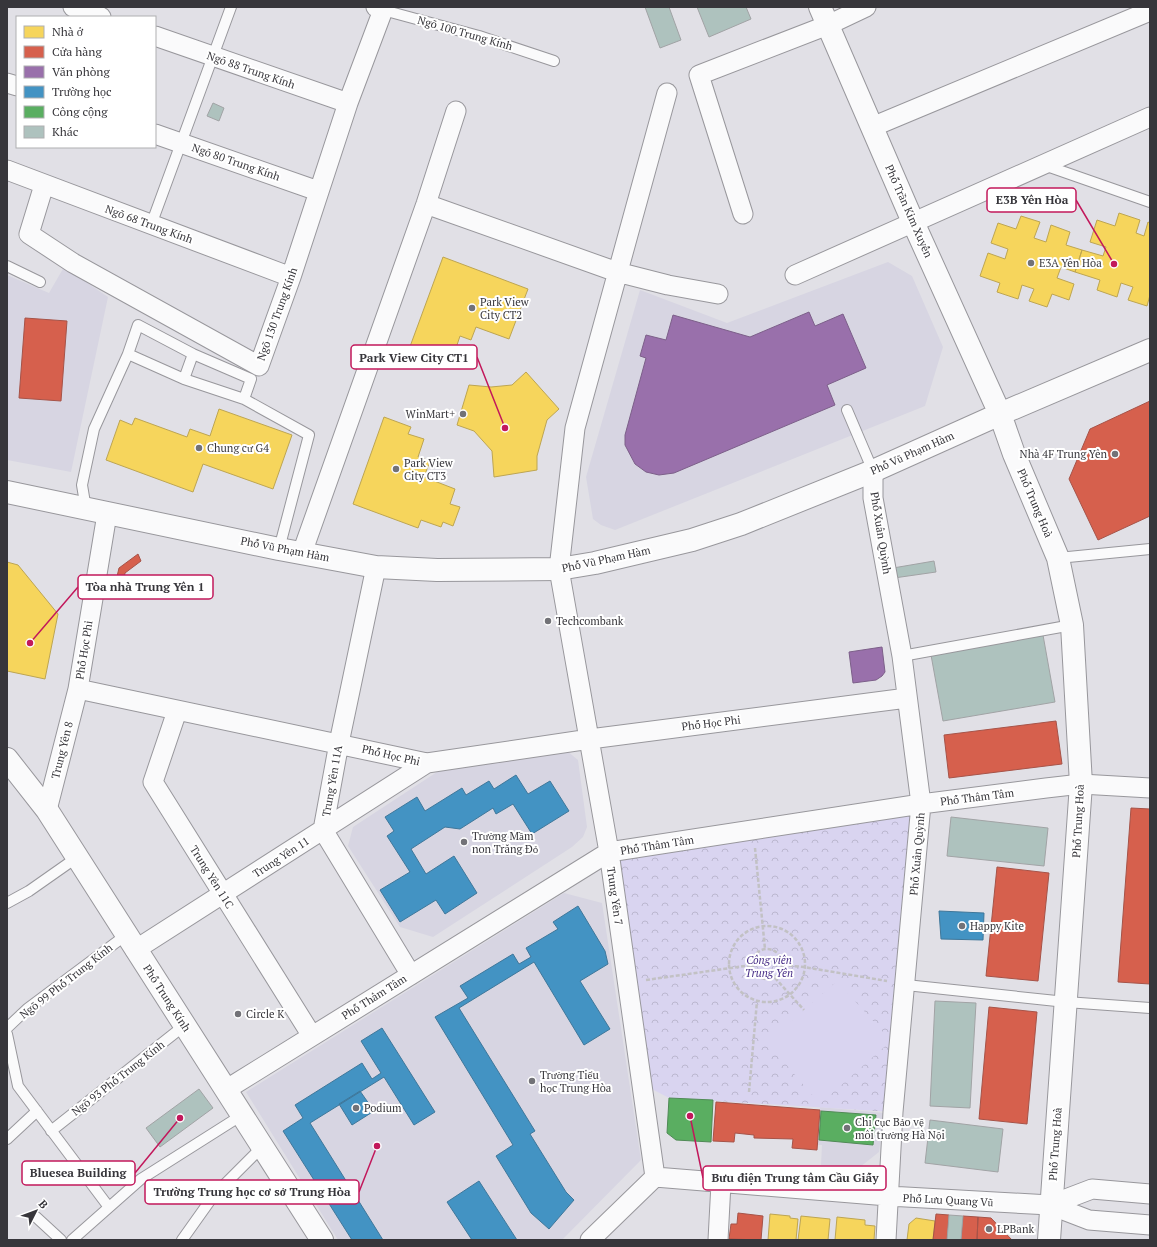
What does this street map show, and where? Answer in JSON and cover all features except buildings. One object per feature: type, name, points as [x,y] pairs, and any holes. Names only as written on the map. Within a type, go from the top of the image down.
[{"type":"street","points":[[73,7],[98,16]]},
{"type":"street","points":[[744,214],[699,75],[824,16],[866,7]]},
{"type":"street","name":"Ngõ 130 Trung Kính","points":[[44,185],[29,234],[73,263],[255,373],[291,277],[348,103],[388,9]]},
{"type":"street","points":[[872,127],[1121,15],[1150,11]]},
{"type":"street","name":"Phố Trần Kim Xuyến","points":[[824,16],[913,222],[1000,414]]},
{"type":"street","name":"Ngõ 88 Trung Kính","points":[[156,36],[348,103]]},
{"type":"street","name":"Trung Yên 7","points":[[655,1177],[609,852],[559,569],[574,428],[667,93]]},
{"type":"street","points":[[302,553],[426,204],[456,111]]},
{"type":"street","points":[[795,275],[1150,117]]},
{"type":"street","name":"Ngõ 80 Trung Kính","points":[[156,134],[318,191]]},
{"type":"street","name":"Ngõ 68 Trung Kính","points":[[7,170],[291,277]]},
{"type":"street","points":[[426,204],[617,272],[668,285],[718,294]]},
{"type":"street","name":"Phố Vũ Phạm Hàm","points":[[7,492],[279,549],[376,567],[444,570],[559,569],[595,563],[699,538],[742,524],[873,471],[1000,414],[1150,350]]},
{"type":"street","name":"Phố Trung Hoà","points":[[1000,414],[1014,454],[1058,558],[1072,625],[1081,784],[1050,1205],[1049,1240]]},
{"type":"street","name":"Phố Xuân Quỳnh","points":[[873,471],[873,498],[902,656],[921,804],[906,985],[893,1112],[886,1240]]},
{"type":"street","name":"Phố Học Phi","points":[[107,514],[78,689],[177,711],[339,743],[427,764],[590,739],[907,698]]},
{"type":"street","name":"Trung Yên 11A","points":[[376,567],[339,743],[323,830],[411,975]]},
{"type":"street","name":"Trung Yên 8","points":[[47,810],[78,689]]},
{"type":"street","name":"Trung Yên 11C","points":[[177,711],[153,782],[312,1036]]},
{"type":"street","name":"Phố Trung Kính","points":[[7,759],[47,810],[130,943],[227,1089],[322,1240]]},
{"type":"street","name":"Trung Yên 11","points":[[130,943],[223,894],[427,764]]},
{"type":"street","name":"Phố Thâm Tâm","points":[[227,1089],[609,852],[921,804],[1081,784],[1150,788]]},
{"type":"street","points":[[590,1240],[655,1177]]},
{"type":"street","name":"Phố Lưu Quang Vũ","points":[[655,1177],[888,1196],[1050,1205],[1089,1220],[1150,1225]]},
{"type":"street","points":[[718,1240],[721,1183]]},
{"type":"street","name":"Phố Lưu Quang Vũ","points":[[1050,1205],[1092,1189],[1150,1194]]},
{"type":"lane","points":[[151,225],[231,7]]},
{"type":"lane","name":"Ngõ 100 Trung Kính","points":[[388,9],[479,36],[554,61]]},
{"type":"lane","points":[[1042,164],[1150,202]]},
{"type":"lane","points":[[7,266],[40,282]]},
{"type":"lane","points":[[86,509],[82,485],[94,429],[128,354],[138,325],[193,354],[255,373],[244,399]]},
{"type":"lane","points":[[128,354],[184,380],[244,399],[309,436],[279,549]]},
{"type":"lane","points":[[184,380],[193,354]]},
{"type":"lane","points":[[847,410],[873,471]]},
{"type":"lane","points":[[1058,558],[1150,549]]},
{"type":"lane","points":[[902,656],[1072,625]]},
{"type":"lane","points":[[7,903],[28,891],[76,858]]},
{"type":"lane","name":"Ngõ 99 Phố Trung Kính","points":[[7,1028],[27,1009],[130,943]]},
{"type":"lane","points":[[906,985],[1066,1002],[1150,1008]]},
{"type":"lane","name":"Ngõ 93 Phố Trung Kính","points":[[51,1131],[185,1025]]},
{"type":"lane","points":[[7,1034],[18,1086],[108,1206]]},
{"type":"lane","points":[[7,1139],[37,1111]]},
{"type":"lane","points":[[72,1240],[108,1206],[141,1179],[242,1115]]},
{"type":"lane","points":[[182,1240],[214,1195],[263,1146]]},
{"type":"lane","points":[[36,1217],[61,1240]]},
{"type":"path","points":[[753,830],[765,949]]},
{"type":"path","points":[[771,926],[784,930],[794,938],[802,949],[805,962],[804,967],[804,974],[799,985],[790,994],[781,1000],[769,1002],[757,1001],[746,996],[737,988],[731,977],[729,968],[730,953],[736,941],[746,932],[771,926]]},
{"type":"path","points":[[765,949],[777,952],[783,965],[779,974],[770,980],[760,978],[756,975],[752,965],[755,956],[765,949]]},
{"type":"path","points":[[628,983],[752,965]]},
{"type":"path","points":[[783,965],[804,967],[906,985]]},
{"type":"path","points":[[775,978],[804,1010]]},
{"type":"path","points":[[749,1092],[757,1001]]},
{"type":"shaded area","points":[[888,262],[912,276],[943,347],[925,406],[615,530],[601,525],[593,519],[586,477],[640,290],[727,323]]},
{"type":"shaded area","points":[[64,267],[108,297],[71,472],[7,460],[7,275],[49,293]]},
{"type":"shaded area","name":"Trường Mầm non Trăng Đỏ","points":[[567,751],[578,760],[587,827],[583,837],[572,847],[433,937],[400,927],[348,846],[353,827],[437,772]]},
{"type":"shaded area","points":[[564,893],[602,903],[641,1160],[562,1240],[338,1240],[246,1092]]},
{"type":"shaded area","points":[[820,1107],[884,1113],[879,1152],[860,1167],[821,1165],[822,1145],[817,1145]]},
{"type":"green space","name":"Công viên Trung Yên","points":[[921,804],[893,1112],[669,1098],[650,1088],[609,852]]},
{"type":"green space","points":[[837,981],[891,1041],[820,1104],[767,1042]]},
{"type":"place","name":"E3A Yên Hòa","points":[[1031,263]]},
{"type":"place","name":"E3B Yên Hòa","points":[[1114,264]]},
{"type":"place","name":"Park View City CT2","points":[[472,308]]},
{"type":"place","name":"WinMart+","points":[[463,414]]},
{"type":"place","name":"Park View City CT1","points":[[505,428]]},
{"type":"place","name":"Chung cư G4","points":[[199,448]]},
{"type":"place","name":"Nhà 4F Trung Yên","points":[[1115,454]]},
{"type":"place","name":"Park View City CT3","points":[[396,469]]},
{"type":"place","name":"Techcombank","points":[[548,621]]},
{"type":"place","name":"Tòa nhà Trung Yên 1","points":[[30,643]]},
{"type":"place","name":"Trường Mầm non Trăng Đỏ","points":[[464,842]]},
{"type":"place","name":"Happy Kite","points":[[962,926]]},
{"type":"place","name":"Circle K","points":[[238,1014]]},
{"type":"place","name":"Trường Tiểu học Trung Hòa","points":[[532,1081]]},
{"type":"place","name":"Podium","points":[[356,1108]]},
{"type":"place","name":"Bưu điện Trung tâm Cầu Giấy","points":[[690,1116]]},
{"type":"place","name":"Bluesea Building","points":[[180,1118]]},
{"type":"place","name":"Chi cục Bảo vệ môi trường Hà Nội","points":[[847,1128]]},
{"type":"place","name":"Trường Trung học cơ sở Trung Hòa","points":[[377,1146]]},
{"type":"place","name":"LPBank","points":[[989,1229]]}]
